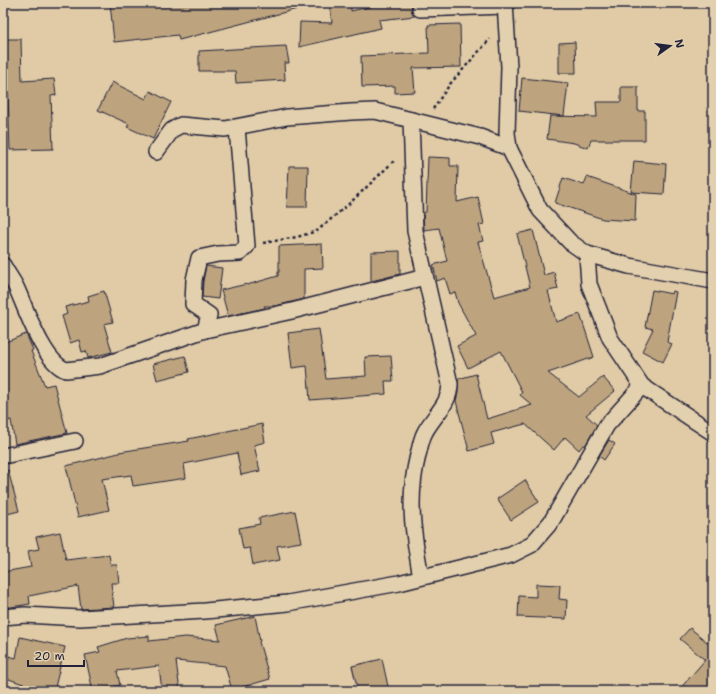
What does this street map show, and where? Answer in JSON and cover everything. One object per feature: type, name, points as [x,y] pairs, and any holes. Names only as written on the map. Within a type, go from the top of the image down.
[{"type":"street","points":[[420,9],[506,4],[509,67],[506,133],[509,148],[540,210],[570,242],[587,254],[629,266],[713,281]]},
{"type":"street","points":[[156,152],[172,130],[178,126],[188,125],[221,130],[287,117],[375,111],[480,137],[509,148]]},
{"type":"street","points":[[417,121],[411,145],[415,231],[450,388],[444,405],[425,432],[412,483],[413,517],[421,577]]},
{"type":"street","points":[[205,330],[209,314],[193,304],[194,280],[199,258],[218,254],[240,253],[247,246],[237,128]]},
{"type":"street","points":[[587,254],[589,284],[610,338],[642,386],[713,433]]},
{"type":"street","points":[[3,266],[15,285],[44,348],[59,366],[66,370],[100,366],[205,330],[292,311],[425,277]]},
{"type":"street","points":[[3,617],[25,615],[80,618],[220,610],[288,603],[421,577],[511,556],[531,545],[551,522],[606,425],[642,386]]},
{"type":"street","points":[[3,456],[75,441]]},
{"type":"path","points":[[417,121],[484,44],[508,22]]},
{"type":"path","points":[[247,246],[297,237],[317,231],[351,202],[411,145]]},
{"type":"building","points":[[110,3],[300,3],[301,8],[179,40],[178,35],[114,42]]},
{"type":"building","points":[[330,3],[351,3],[351,11],[387,3],[413,3],[411,10],[415,16],[379,20],[381,28],[299,47],[300,22],[332,23]]},
{"type":"building","points":[[460,24],[461,67],[413,68],[415,92],[395,93],[395,86],[362,87],[361,56],[429,53],[428,25]]},
{"type":"building","points":[[3,39],[21,39],[22,81],[54,79],[56,95],[51,96],[53,149],[10,150],[8,94],[3,94]]},
{"type":"building","points":[[575,42],[576,73],[559,73],[559,43]]},
{"type":"building","points":[[286,46],[289,63],[284,63],[285,80],[236,83],[235,71],[199,71],[199,51]]},
{"type":"building","points":[[522,78],[568,83],[564,116],[519,111]]},
{"type":"building","points":[[112,82],[146,99],[150,91],[171,102],[153,139],[127,127],[129,124],[98,110]]},
{"type":"building","points":[[621,87],[638,87],[638,111],[645,111],[645,140],[591,140],[588,148],[574,143],[547,139],[550,116],[597,117],[596,102],[621,102]]},
{"type":"building","points":[[428,157],[450,158],[450,166],[458,166],[457,202],[478,197],[484,224],[479,225],[483,241],[478,242],[494,297],[530,287],[517,234],[533,230],[544,275],[554,272],[558,289],[548,291],[556,322],[580,314],[594,357],[548,373],[579,397],[603,377],[615,391],[586,415],[597,425],[585,446],[583,445],[579,450],[565,437],[554,450],[525,424],[491,433],[494,444],[469,451],[456,401],[458,379],[476,374],[487,419],[532,405],[520,395],[522,392],[501,351],[468,368],[457,346],[476,336],[458,303],[455,292],[450,294],[445,278],[437,281],[433,265],[447,261],[439,228],[424,230],[423,213],[426,212]]},
{"type":"building","points":[[634,161],[666,164],[664,194],[631,192]]},
{"type":"building","points":[[289,166],[308,166],[307,207],[287,207]]},
{"type":"building","points":[[587,177],[636,194],[635,221],[603,219],[555,203],[563,178],[584,185]]},
{"type":"building","points":[[322,244],[323,268],[304,269],[304,299],[275,306],[264,306],[265,308],[228,316],[221,290],[247,285],[278,276],[279,246]]},
{"type":"building","points":[[400,251],[400,274],[371,281],[371,252]]},
{"type":"building","points":[[206,266],[222,268],[218,299],[202,297]]},
{"type":"building","points":[[652,290],[672,294],[673,291],[676,292],[667,342],[672,344],[663,362],[642,351],[653,329],[645,327]]},
{"type":"building","points":[[104,291],[113,322],[104,324],[112,352],[88,358],[86,351],[82,352],[79,340],[70,343],[62,316],[67,314],[65,307],[89,301],[88,296]]},
{"type":"building","points":[[319,329],[326,379],[366,376],[365,357],[391,356],[393,381],[385,381],[386,394],[310,400],[307,366],[292,368],[288,333]]},
{"type":"building","points":[[26,334],[45,386],[54,384],[67,433],[15,444],[11,420],[3,422],[3,343]]},
{"type":"building","points":[[185,356],[189,372],[157,380],[153,364]]},
{"type":"building","points":[[262,424],[265,442],[254,445],[260,471],[241,475],[237,453],[184,464],[186,478],[133,486],[131,475],[102,479],[109,510],[78,517],[66,466],[119,452],[189,441],[188,439]]},
{"type":"building","points":[[609,440],[615,444],[604,460],[599,456]]},
{"type":"building","points":[[8,470],[19,511],[3,515],[3,471]]},
{"type":"building","points":[[525,480],[539,502],[511,520],[497,499]]},
{"type":"building","points":[[295,511],[301,542],[277,546],[280,560],[253,565],[250,548],[243,549],[239,528],[260,524],[259,518]]},
{"type":"building","points":[[60,532],[66,560],[109,555],[111,565],[117,565],[119,583],[111,583],[114,607],[81,609],[78,586],[29,596],[30,604],[5,608],[3,572],[31,567],[28,551],[39,549],[36,537]]},
{"type":"building","points":[[536,584],[560,585],[559,599],[567,600],[566,619],[518,617],[519,596],[536,597]]},
{"type":"building","points":[[255,616],[259,642],[270,679],[232,690],[225,666],[176,661],[180,691],[162,691],[159,666],[117,671],[120,685],[93,691],[85,655],[100,652],[98,647],[127,638],[149,636],[149,641],[185,637],[220,640],[216,625]]},
{"type":"building","points":[[690,628],[713,647],[713,691],[678,691],[705,660],[680,639]]},
{"type":"building","points":[[20,637],[65,647],[54,691],[29,689],[29,686],[3,677],[9,656],[16,658]]},
{"type":"building","points":[[382,659],[389,691],[358,691],[352,666]]}]
